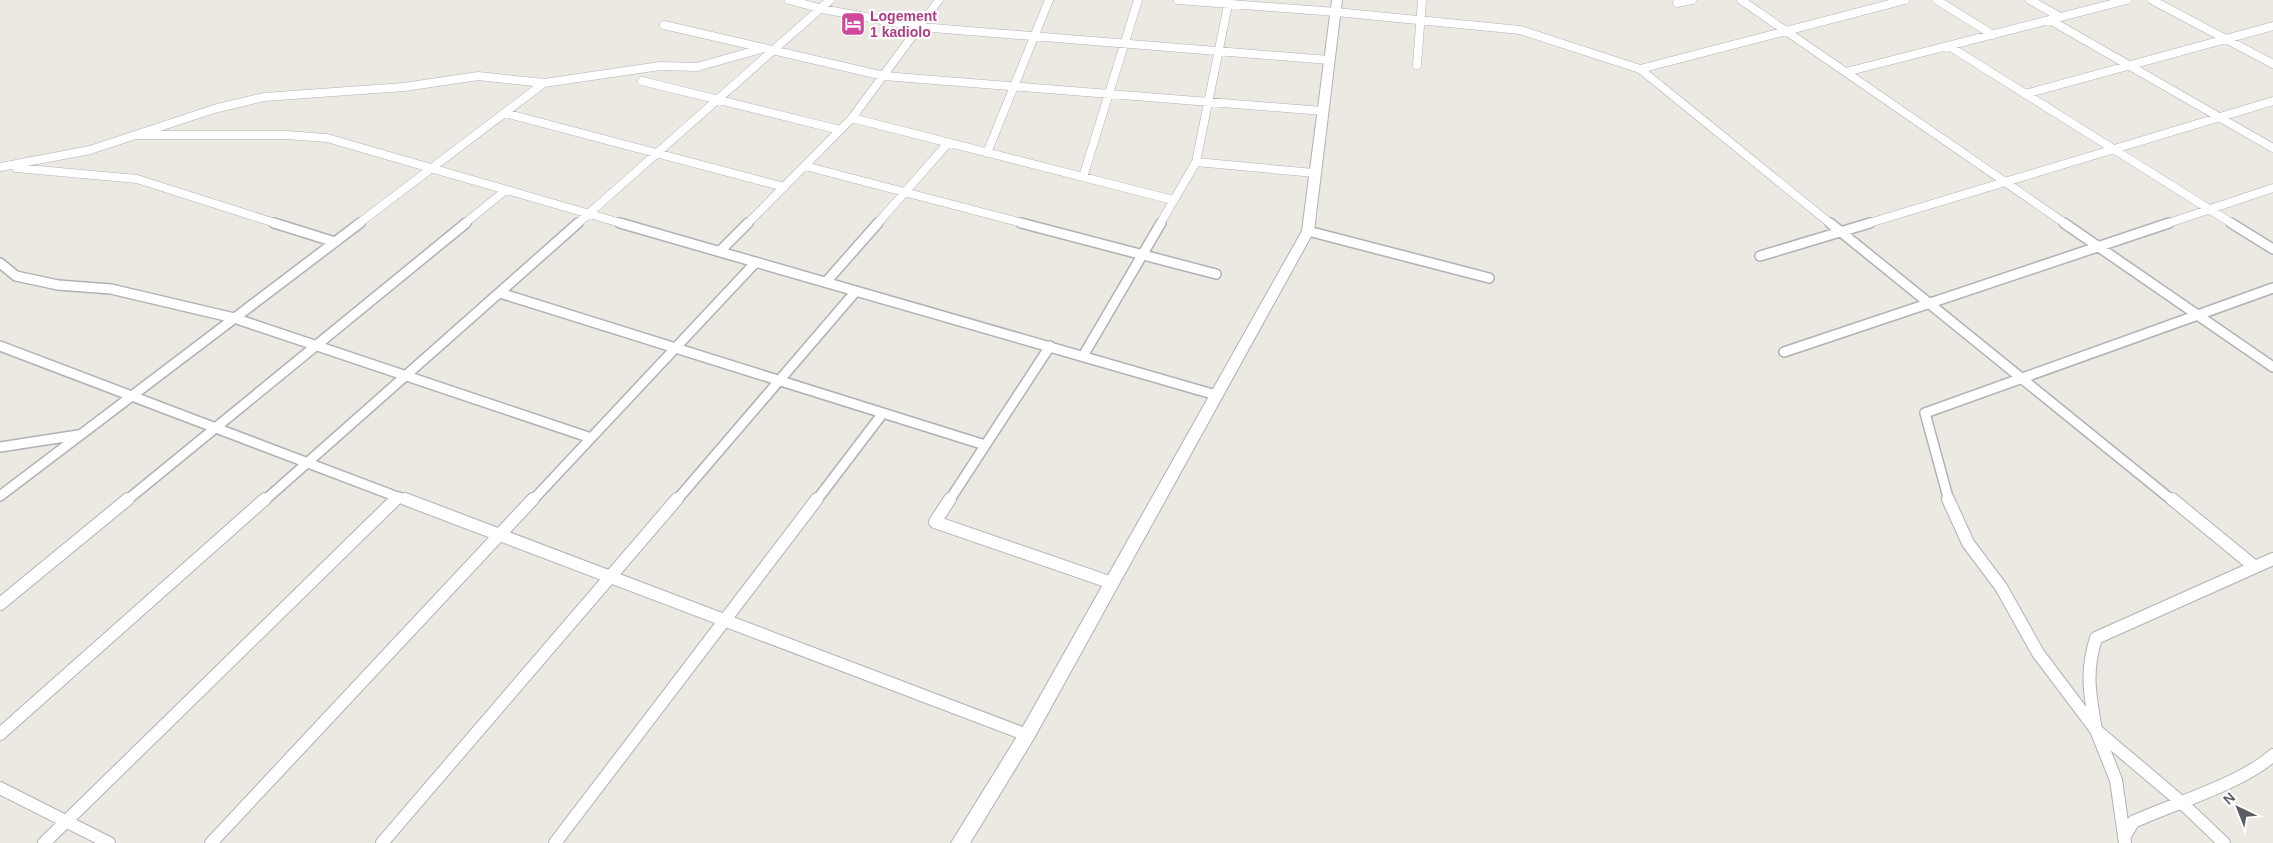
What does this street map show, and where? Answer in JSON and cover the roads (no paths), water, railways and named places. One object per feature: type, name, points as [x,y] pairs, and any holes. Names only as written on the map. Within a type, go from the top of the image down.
[{"type":"main road","points":[[960,843],[1027,734],[1308,231],[1336,6]]},
{"type":"street","points":[[789,0],[822,9],[920,27],[1329,60]]},
{"type":"street","points":[[0,734],[830,0]]},
{"type":"street","points":[[720,251],[852,118],[939,0]]},
{"type":"street","points":[[987,153],[1050,0]]},
{"type":"street","points":[[1083,177],[1138,0]]},
{"type":"street","points":[[1178,0],[1336,6],[1420,20],[1520,30],[1640,69],[2255,567]]},
{"type":"street","points":[[1417,65],[1422,0]]},
{"type":"street","points":[[1677,4],[1692,0]]},
{"type":"street","points":[[1741,0],[2273,367]]},
{"type":"street","points":[[1640,69],[1906,0]]},
{"type":"street","points":[[1936,0],[1993,35]]},
{"type":"street","points":[[2030,0],[2060,17]]},
{"type":"street","points":[[1846,72],[2127,0]]},
{"type":"street","points":[[2152,0],[2273,64]]},
{"type":"street","points":[[1084,356],[1196,162],[1229,2]]},
{"type":"street","points":[[2050,20],[2273,148]]},
{"type":"street","points":[[664,25],[884,76],[1323,111]]},
{"type":"street","points":[[2025,94],[2273,26]]},
{"type":"street","points":[[1949,46],[2273,248]]},
{"type":"street","points":[[2,167],[90,150],[214,110],[264,97],[404,87],[478,76],[544,83],[660,66],[697,67],[764,48]]},
{"type":"street","points":[[642,81],[840,130]]},
{"type":"street","points":[[0,496],[544,83]]},
{"type":"street","points":[[1760,256],[2273,101]]},
{"type":"street","points":[[505,113],[784,187]]},
{"type":"street","points":[[852,118],[1173,200]]},
{"type":"street","points":[[137,136],[286,135],[327,138],[1216,395]]},
{"type":"street","points":[[826,282],[948,143]]},
{"type":"street","points":[[1196,162],[1314,173]]},
{"type":"street","points":[[805,166],[1216,274]]},
{"type":"street","points":[[2,167],[137,179],[335,242]]},
{"type":"street","points":[[1784,352],[2273,188]]},
{"type":"street","points":[[0,604],[506,190]]},
{"type":"street","points":[[1308,231],[1489,278]]},
{"type":"street","points":[[211,843],[756,262]]},
{"type":"street","points":[[0,263],[16,276],[58,284],[111,289],[234,318],[591,438]]},
{"type":"street","points":[[2224,843],[2180,801],[2096,730],[2038,653],[2001,587],[1968,543],[1949,502],[1925,413],[2273,288]]},
{"type":"street","points":[[382,843],[856,291]]},
{"type":"street","points":[[500,293],[985,445]]},
{"type":"street","points":[[0,346],[1027,734]]},
{"type":"street","points":[[1050,346],[936,522],[1112,583]]},
{"type":"street","points":[[555,843],[883,413]]},
{"type":"street","points":[[0,447],[82,434]]},
{"type":"street","points":[[44,843],[399,497]]},
{"type":"street","points":[[2125,839],[2116,780],[2096,730],[2088,681],[2091,654],[2096,638],[2273,559]]},
{"type":"street","points":[[2125,839],[2133,822],[2251,772],[2271,760],[2273,756]]},
{"type":"street","points":[[0,788],[109,843]]},
{"type":"place","name":"Logement 1 kadiolo","points":[[853,24]]}]
